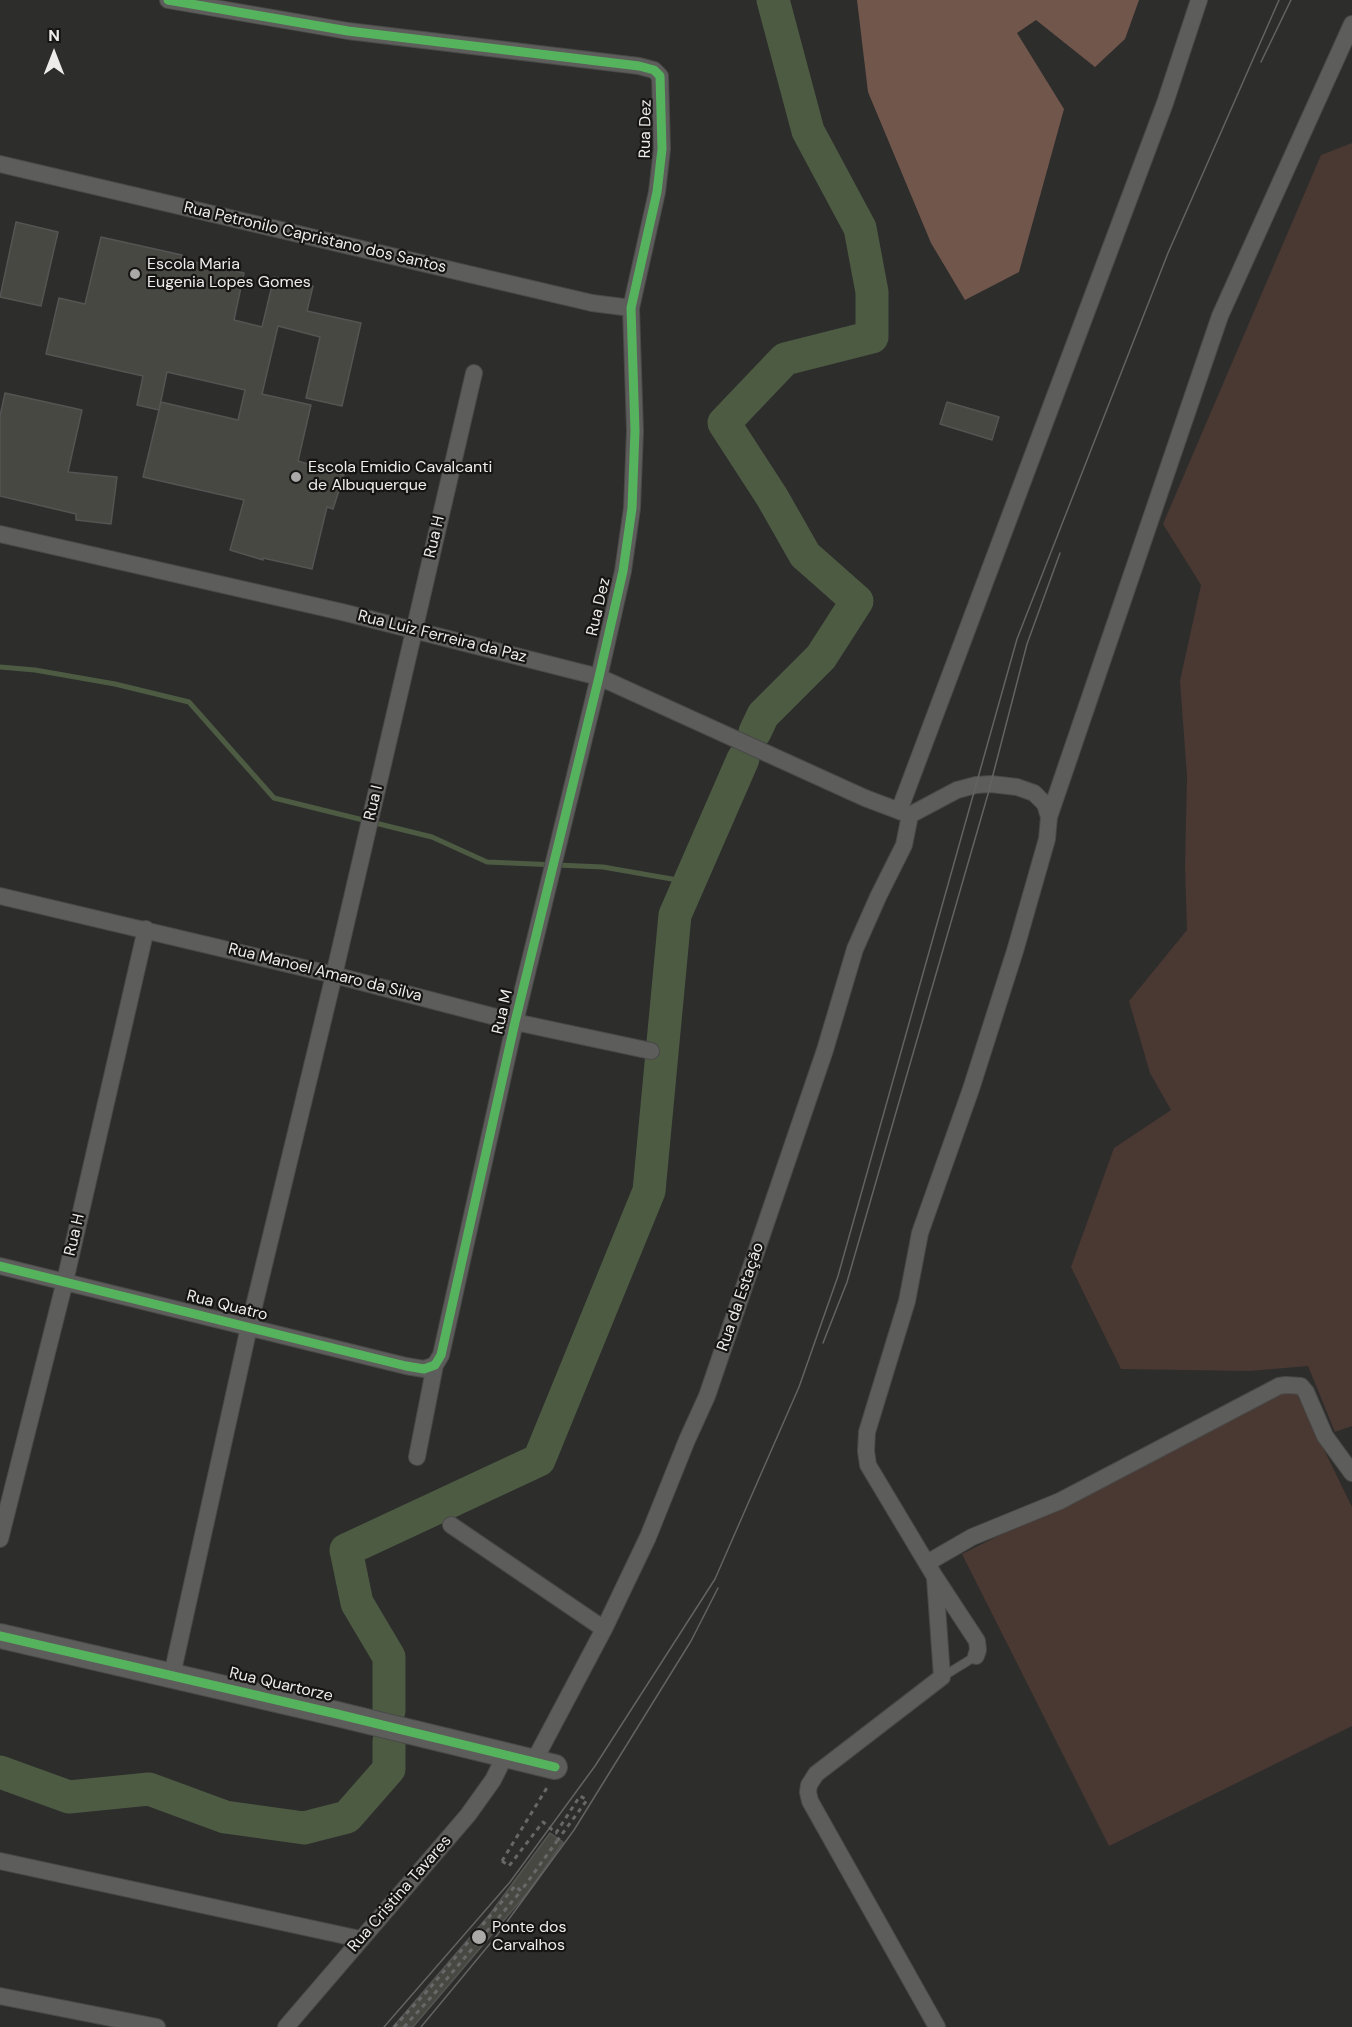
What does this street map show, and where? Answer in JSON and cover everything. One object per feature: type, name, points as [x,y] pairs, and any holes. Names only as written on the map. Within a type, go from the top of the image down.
[{"type":"street","name":"Rua Dez","points":[[168,0],[348,31],[639,66],[654,70],[660,75],[662,149],[657,192],[631,308],[635,430],[632,508],[623,571],[599,677]]},
{"type":"street","name":"Rua da Estação","points":[[544,1765],[604,1629],[648,1537],[707,1396],[825,1050],[855,949],[904,845],[904,813],[1161,114],[1199,0]]},
{"type":"street","points":[[976,1656],[977,1641],[868,1465],[867,1432],[907,1301],[920,1233],[971,1089],[1012,961],[1047,839],[1049,817],[1220,316],[1352,24]]},
{"type":"street","name":"Rua Petronilo Capristano dos Santos","points":[[0,164],[592,303],[631,308]]},
{"type":"street","name":"Rua H","points":[[412,630],[474,373]]},
{"type":"street","name":"Rua Luiz Ferreira da Paz","points":[[0,534],[331,609],[599,677],[865,798],[904,813]]},
{"type":"street","name":"Rua I","points":[[172,1675],[249,1327],[334,975],[412,630]]},
{"type":"street","name":"Rua M","points":[[417,1457],[516,1022],[599,677]]},
{"type":"street","points":[[904,813],[957,790],[991,784],[1017,787],[1034,793],[1045,804],[1049,817]]},
{"type":"street","name":"Rua Manoel Amaro da Silva","points":[[0,896],[146,929],[516,1022],[651,1051]]},
{"type":"street","name":"Rua H","points":[[0,1539],[65,1281],[146,929]]},
{"type":"street","name":"Rua Quatro","points":[[0,1266],[406,1366],[424,1369],[438,1360]]},
{"type":"street","points":[[931,1570],[972,1537],[1060,1501],[1279,1386],[1301,1386],[1325,1436],[1352,1473]]},
{"type":"street","points":[[451,1525],[604,1629]]},
{"type":"street","points":[[931,1570],[942,1677],[816,1774],[809,1785],[808,1792],[810,1801],[937,2027]]},
{"type":"street","name":"Rua Quartorze","points":[[0,1636],[506,1754],[544,1765]]},
{"type":"street","name":"Rua Cristina Tavares","points":[[286,2027],[468,1815],[493,1780],[506,1754]]},
{"type":"street","points":[[0,1861],[360,1939]]},
{"type":"street","points":[[0,1996],[157,2027]]},
{"type":"lane","points":[[942,1677],[976,1656]]},
{"type":"path","points":[[404,2027],[521,1891],[587,1800],[580,1796],[556,1833],[543,1822],[509,1866],[502,1861],[551,1781],[544,1765]]},
{"type":"path","points":[[394,2027],[429,1989],[515,1886],[521,1891]]},
{"type":"shaded area","points":[[857,0],[1139,0],[1125,39],[1095,67],[1036,20],[1017,33],[1064,109],[1019,272],[965,300],[931,243],[868,92]]},
{"type":"shaded area","points":[[1352,143],[1352,1426],[1335,1432],[1308,1366],[1250,1371],[1121,1369],[1071,1267],[1114,1148],[1171,1110],[1150,1073],[1129,1001],[1187,930],[1185,867],[1187,776],[1180,681],[1201,585],[1163,524],[1321,155]]},
{"type":"shaded area","points":[[1294,1388],[1352,1507],[1352,1726],[1109,1846],[962,1554]]},
{"type":"building","points":[[16,222],[58,232],[41,306],[0,297]]},
{"type":"building","points":[[101,237],[182,255],[181,259],[244,273],[234,320],[262,327],[274,277],[313,286],[307,311],[361,323],[342,406],[306,398],[320,337],[278,326],[262,394],[311,405],[298,461],[344,475],[333,509],[327,507],[312,569],[263,558],[263,560],[230,550],[244,500],[143,477],[161,402],[238,420],[245,390],[167,372],[159,410],[137,405],[143,376],[46,354],[59,298],[85,304]]},
{"type":"building","points":[[5,393],[82,410],[68,472],[117,477],[111,524],[76,520],[76,514],[0,496],[0,416]]},
{"type":"building","points":[[947,402],[999,417],[992,440],[940,424]]},
{"type":"building","name":"Ponte dos Carvalhos","points":[[550,1833],[563,1842],[528,1892],[413,2027],[393,2027],[490,1914]]},
{"type":"waterway","points":[[755,732],[763,715],[821,657],[857,601],[805,555],[772,497],[724,423],[785,359],[872,337],[872,292],[860,228],[808,131],[773,0]]},
{"type":"waterway","points":[[0,667],[35,670],[115,684],[189,702],[274,798],[432,837],[487,862],[603,867],[689,882]]},
{"type":"waterway","points":[[389,1711],[389,1657],[357,1603],[346,1550],[539,1460],[649,1191],[675,915],[743,759]]},
{"type":"waterway","points":[[0,1772],[69,1797],[149,1789],[225,1817],[304,1828],[347,1817],[389,1769],[389,1741]]},
{"type":"tram line","points":[[384,2027],[510,1882],[595,1766],[715,1579],[799,1387],[838,1276],[1017,639],[1168,253],[1279,0]]},
{"type":"tram line","points":[[1261,62],[1291,0]]},
{"type":"tram line","points":[[823,1343],[847,1282],[988,794],[1027,644],[1060,553]]},
{"type":"tram line","points":[[421,2027],[498,1934],[574,1830],[691,1641],[718,1588]]},
{"type":"cycle path","points":[[0,1266],[406,1366],[424,1369],[435,1365],[441,1355],[515,1022],[599,677],[623,571],[632,508],[635,431],[631,308],[657,192],[662,149],[660,76],[654,70],[639,66],[348,31],[168,0]]},
{"type":"cycle path","points":[[0,1636],[555,1767]]},
{"type":"place","name":"Escola Maria Eugenia Lopes Gomes","points":[[135,274]]},
{"type":"place","name":"Escola Emidio Cavalcanti de Albuquerque","points":[[296,477]]},
{"type":"place","name":"Ponte dos Carvalhos","points":[[479,1937]]}]
